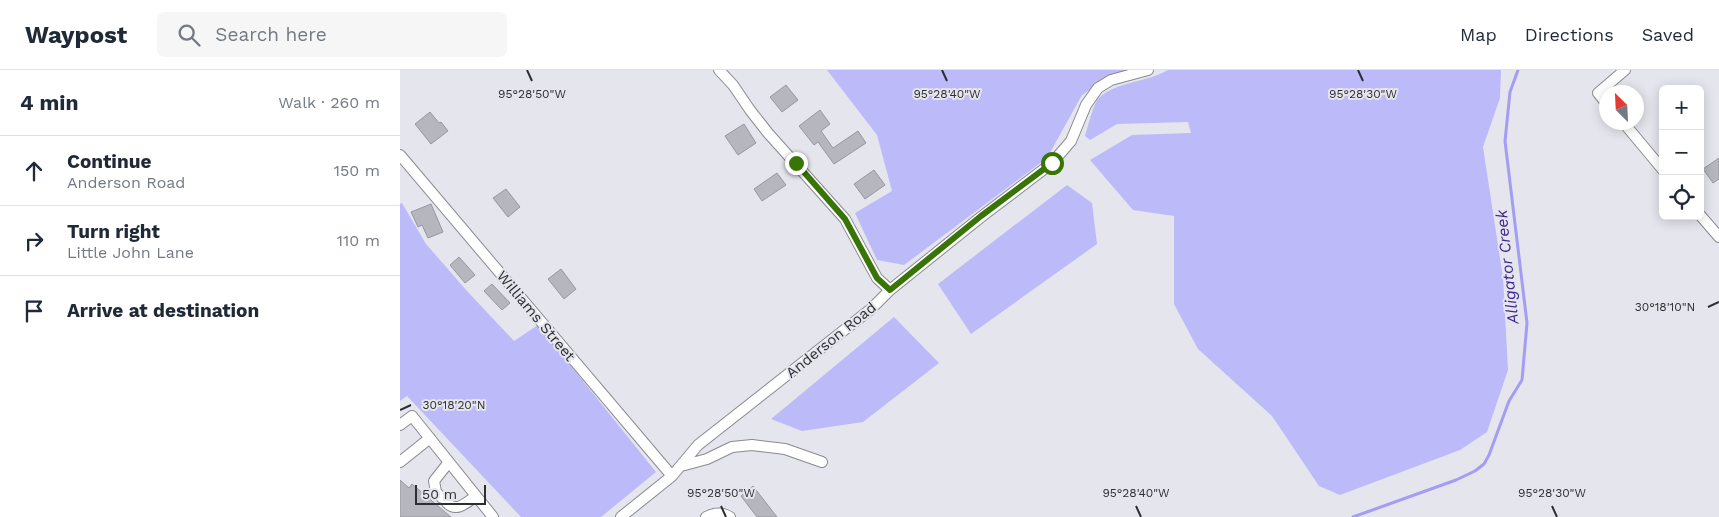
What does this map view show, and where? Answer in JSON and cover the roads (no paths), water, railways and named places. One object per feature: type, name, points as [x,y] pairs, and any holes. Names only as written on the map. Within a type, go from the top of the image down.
[{"type":"street","points":[[719,70],[733,85],[768,133],[845,219],[877,278],[890,290]]},
{"type":"street","name":"Anderson Road","points":[[621,517],[672,476],[698,445],[871,309],[890,290],[1056,159],[1071,141],[1086,105],[1098,88],[1111,80],[1148,70]]},
{"type":"street","points":[[1607,85],[1625,70]]},
{"type":"street","points":[[1630,130],[1659,165]]},
{"type":"street","name":"Williams Street","points":[[400,155],[672,476]]},
{"type":"street","points":[[1704,220],[1719,237]]},
{"type":"street","points":[[400,425],[412,416],[493,517]]},
{"type":"street","points":[[400,462],[430,438]]},
{"type":"street","points":[[680,467],[707,459],[732,447],[752,445],[785,449],[822,462]]},
{"type":"street","points":[[449,462],[434,481],[436,492],[451,507],[458,508],[476,496]]},
{"type":"street","points":[[706,517],[714,513],[730,517]]},
{"type":"waterway","name":"Alligator Creek","points":[[1353,517],[1456,480],[1475,471],[1484,464],[1509,401],[1522,380],[1527,323],[1505,141],[1510,92],[1518,70]]}]
